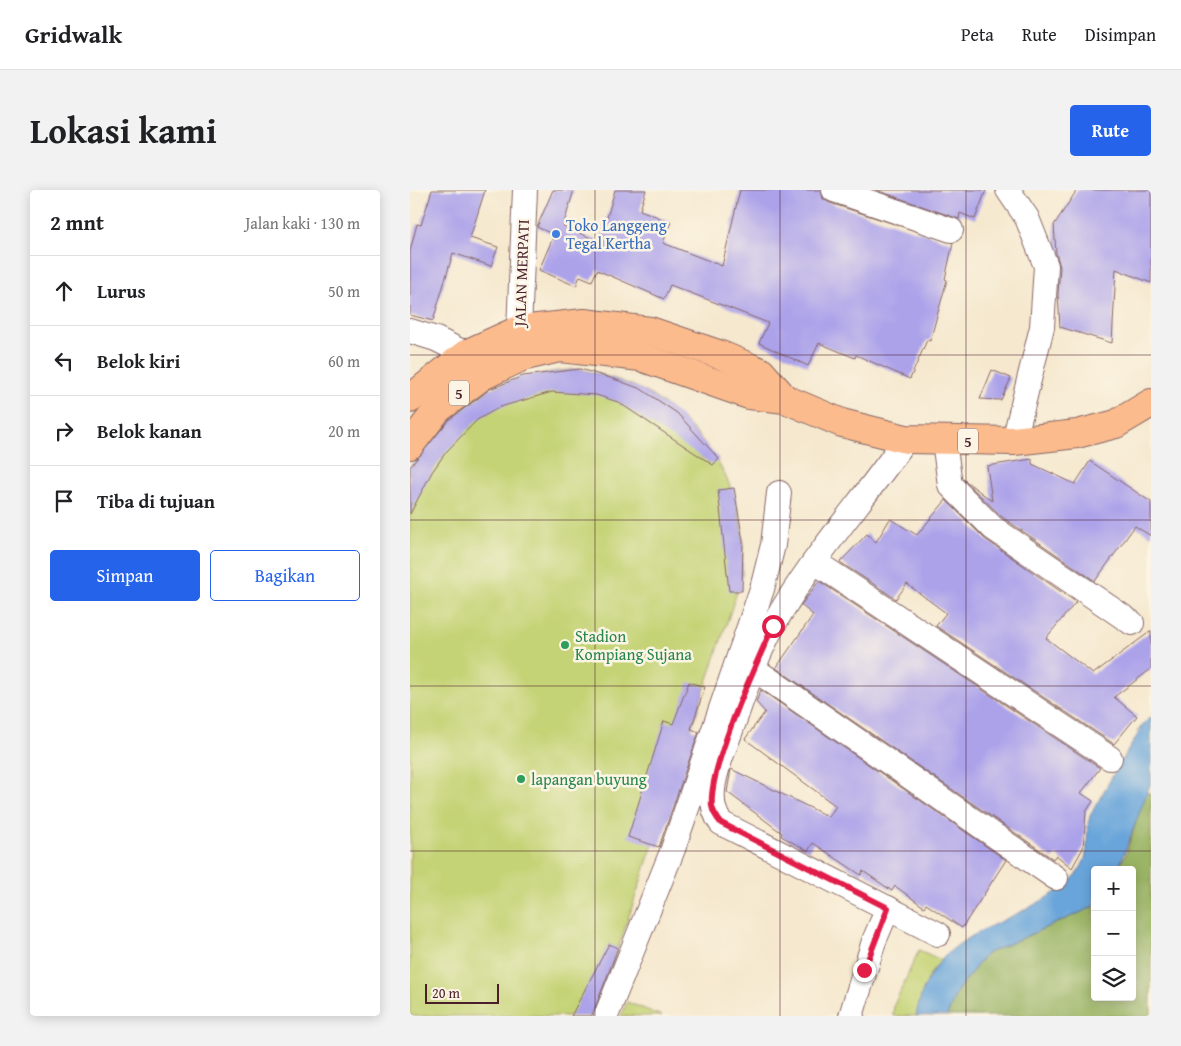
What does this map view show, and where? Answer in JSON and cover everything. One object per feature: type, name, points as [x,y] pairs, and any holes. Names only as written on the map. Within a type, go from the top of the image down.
[{"type":"highway","name":"5","points":[[410,398],[466,354],[520,344],[584,323],[650,331],[721,355],[761,372],[785,399],[842,423],[906,439],[944,442],[1014,441],[1077,434],[1116,424],[1151,402]]},
{"type":"highway","name":"5","points":[[410,445],[438,409],[520,344]]},
{"type":"street","name":"JALAN MERPATI","points":[[520,344],[525,190]]},
{"type":"street","points":[[834,190],[951,230]]},
{"type":"street","points":[[1008,190],[1027,218],[1046,266],[1042,327],[1014,441]]},
{"type":"street","points":[[410,330],[436,339],[466,354]]},
{"type":"street","points":[[906,439],[815,562],[773,626],[754,670],[717,768],[712,800],[715,816],[721,823],[938,934]]},
{"type":"street","points":[[944,442],[950,485],[993,528],[1132,623]]},
{"type":"street","points":[[606,1016],[673,849],[762,589],[773,545],[779,493]]},
{"type":"street","points":[[815,562],[1110,758]]},
{"type":"street","points":[[754,670],[1056,878]]},
{"type":"street","points":[[852,1016],[874,942],[888,908]]},
{"type":"green space","name":"Stadion Kompiang Sujana","points":[[580,369],[635,386],[642,390],[681,417],[712,453],[734,495],[740,518],[743,542],[742,577],[602,997],[591,1016],[410,1016],[410,467],[426,443],[443,423],[461,407],[481,394],[503,384],[527,377]]},
{"type":"green space","points":[[1145,793],[1151,794],[1151,1016],[947,1016],[957,991],[986,954],[1091,908],[1091,1001],[1136,1001],[1136,866],[1120,866],[1126,854]]},
{"type":"green space","points":[[919,950],[941,960],[929,976],[916,1016],[893,1016],[894,1005]]},
{"type":"green space","points":[[627,1002],[662,1016],[621,1016]]},
{"type":"water","points":[[1151,717],[1151,782],[1120,866],[1091,866],[1091,908],[986,954],[957,991],[947,1016],[916,1016],[923,990],[933,970],[947,954],[962,942],[1041,901],[1067,884],[1074,877],[1084,862],[1086,855],[1091,814],[1142,728],[1136,732]]},
{"type":"building","points":[[432,190],[485,190],[470,238],[498,247],[491,266],[453,253],[433,321],[410,315],[410,251],[417,224],[421,225]]},
{"type":"building","points":[[553,190],[574,190],[563,226],[600,242],[615,190],[646,190],[640,210],[671,222],[663,243],[722,266],[740,190],[821,190],[823,199],[830,203],[953,243],[945,279],[947,280],[930,341],[927,340],[910,379],[856,355],[855,358],[819,343],[808,366],[759,343],[768,323],[670,285],[664,299],[597,270],[592,281],[580,276],[576,286],[539,270],[554,235],[537,227]]},
{"type":"building","points":[[876,190],[986,190],[975,219],[960,213],[959,219]]},
{"type":"building","points":[[1077,190],[1151,190],[1151,283],[1116,269],[1112,343],[1060,327],[1058,294],[1060,267],[1056,253],[1054,225]]},
{"type":"building","points":[[580,369],[641,389],[677,413],[719,459],[713,465],[618,402],[596,395],[552,392],[500,407],[477,420],[446,452],[432,472],[410,514],[410,467],[449,420],[490,389],[523,376]]},
{"type":"building","points":[[992,370],[1011,378],[1001,400],[980,399]]},
{"type":"building","points":[[1032,459],[1032,464],[1075,484],[1090,461],[1151,502],[1151,536],[1135,526],[1095,581],[1002,517],[963,479],[992,501],[987,466]]},
{"type":"building","points":[[734,488],[743,541],[742,591],[729,591],[718,490]]},
{"type":"building","points":[[946,500],[985,539],[1076,602],[1046,638],[1093,674],[1151,631],[1151,669],[1114,697],[1137,716],[1114,744],[936,626],[946,613],[907,584],[896,599],[840,562],[867,534],[876,542],[890,519],[917,535]]},
{"type":"building","points":[[819,581],[1100,768],[1081,793],[1093,801],[1086,812],[1083,848],[1072,868],[1056,855],[1053,859],[776,668],[813,615],[801,605]]},
{"type":"building","points":[[689,682],[705,687],[691,729],[699,732],[659,847],[628,837],[664,721],[673,724]]},
{"type":"building","points":[[761,690],[1006,860],[962,928],[926,904],[924,907],[895,886],[892,891],[863,871],[861,875],[813,843],[808,851],[781,836],[782,833],[727,792],[731,769],[829,817],[836,806],[745,739],[765,712],[756,702]]},
{"type":"building","points":[[609,944],[618,948],[593,1013],[591,1016],[571,1016]]},
{"type":"place","name":"Toko Langgeng Tegal Kertha","points":[[556,234]]},
{"type":"place","name":"Stadion Kompiang Sujana","points":[[565,645]]},
{"type":"place","name":"lapangan buyung","points":[[521,779]]},
{"type":"route","points":[[773,626],[754,670],[717,768],[712,808],[715,816],[721,823],[888,908],[864,970]]}]
